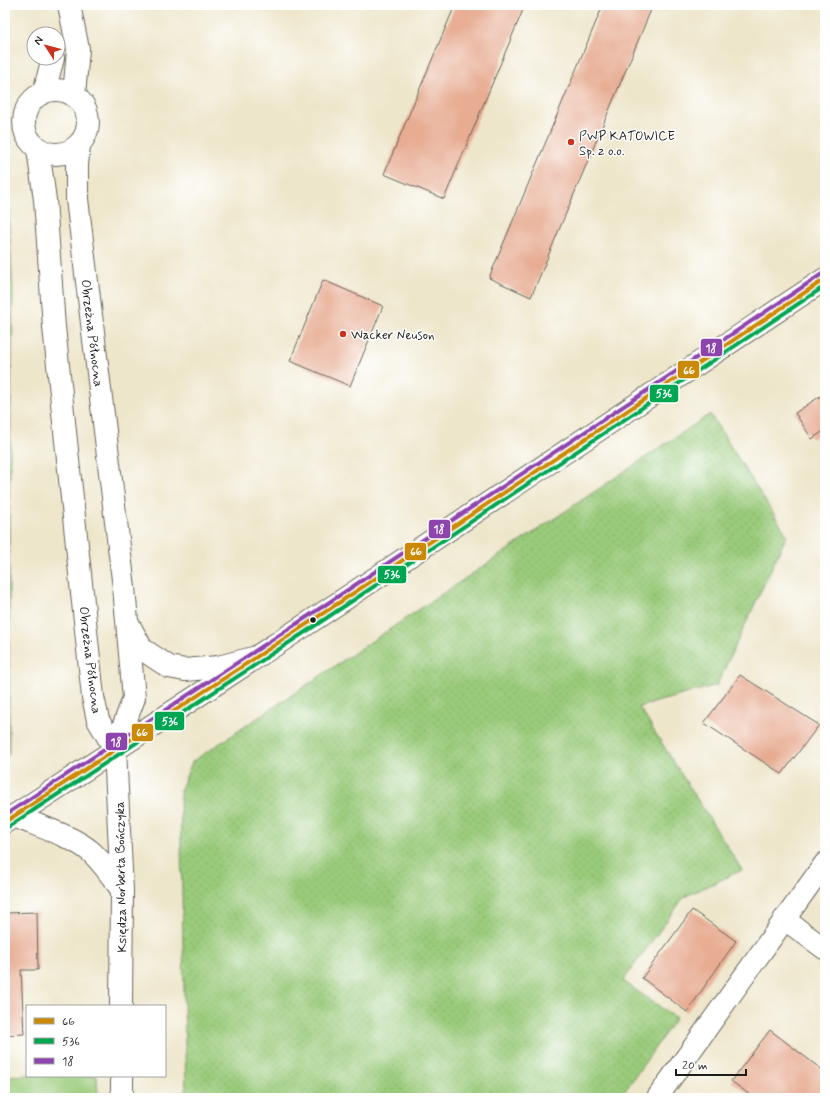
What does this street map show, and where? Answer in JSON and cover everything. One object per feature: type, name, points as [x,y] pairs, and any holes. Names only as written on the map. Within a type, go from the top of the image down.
[{"type":"street","points":[[60,26],[64,5]]},
{"type":"street","points":[[50,66],[44,92],[64,91],[74,96],[78,49],[69,5]]},
{"type":"street","name":"Obrzeżna Północna","points":[[44,92],[32,101],[25,114],[24,127],[29,140],[38,149],[45,200],[54,327],[93,697],[98,720],[115,749]]},
{"type":"street","name":"Obrzeżna Północna","points":[[74,96],[83,105],[88,118],[87,132],[79,145],[76,165],[77,198],[128,622],[134,698],[115,749]]},
{"type":"street","points":[[38,149],[48,154],[59,154],[70,152],[79,145]]},
{"type":"street","points":[[10,819],[257,657],[825,279]]},
{"type":"street","points":[[128,622],[142,649],[169,667],[185,670],[218,667],[257,657]]},
{"type":"street","name":"Księdza Norberta Bończyka","points":[[115,749],[122,890],[121,1005]]},
{"type":"street","points":[[10,819],[70,838],[91,852],[122,890]]},
{"type":"street","points":[[657,1098],[825,863]]},
{"type":"street","points":[[784,919],[825,949]]},
{"type":"street","points":[[122,1077],[122,1098]]},
{"type":"green space","points":[[5,206],[8,206],[13,291],[9,514],[9,754],[5,758]]},
{"type":"green space","points":[[710,414],[787,535],[717,685],[639,707],[742,870],[684,897],[623,981],[676,1018],[620,1098],[186,1098],[180,791],[192,762]]},
{"type":"green space","points":[[5,1076],[97,1077],[98,1098],[5,1098]]},
{"type":"building","points":[[455,5],[525,5],[444,199],[384,174]]},
{"type":"building","name":"PWP KATOWICE Sp. z o.o.","points":[[603,5],[653,5],[531,297],[489,278]]},
{"type":"building","points":[[323,280],[383,306],[350,386],[290,361]]},
{"type":"building","points":[[825,393],[825,430],[812,439],[795,413]]},
{"type":"building","points":[[740,675],[819,725],[782,774],[704,723]]},
{"type":"building","points":[[692,910],[736,941],[687,1012],[642,978]]},
{"type":"building","points":[[37,912],[38,970],[21,970],[24,1034],[5,1035],[5,913]]},
{"type":"building","points":[[770,1030],[825,1072],[825,1098],[754,1098],[731,1081]]},
{"type":"transit line","name":"18","points":[[5,815],[310,615],[822,274]]},
{"type":"transit line","name":"66","points":[[5,822],[313,620],[825,279]]},
{"type":"transit line","name":"536","points":[[8,827],[316,625],[825,286]]},
{"type":"place","name":"PWP KATOWICE Sp. z o.o.","points":[[571,142]]},
{"type":"place","name":"Wacker Neuson","points":[[343,334]]}]
